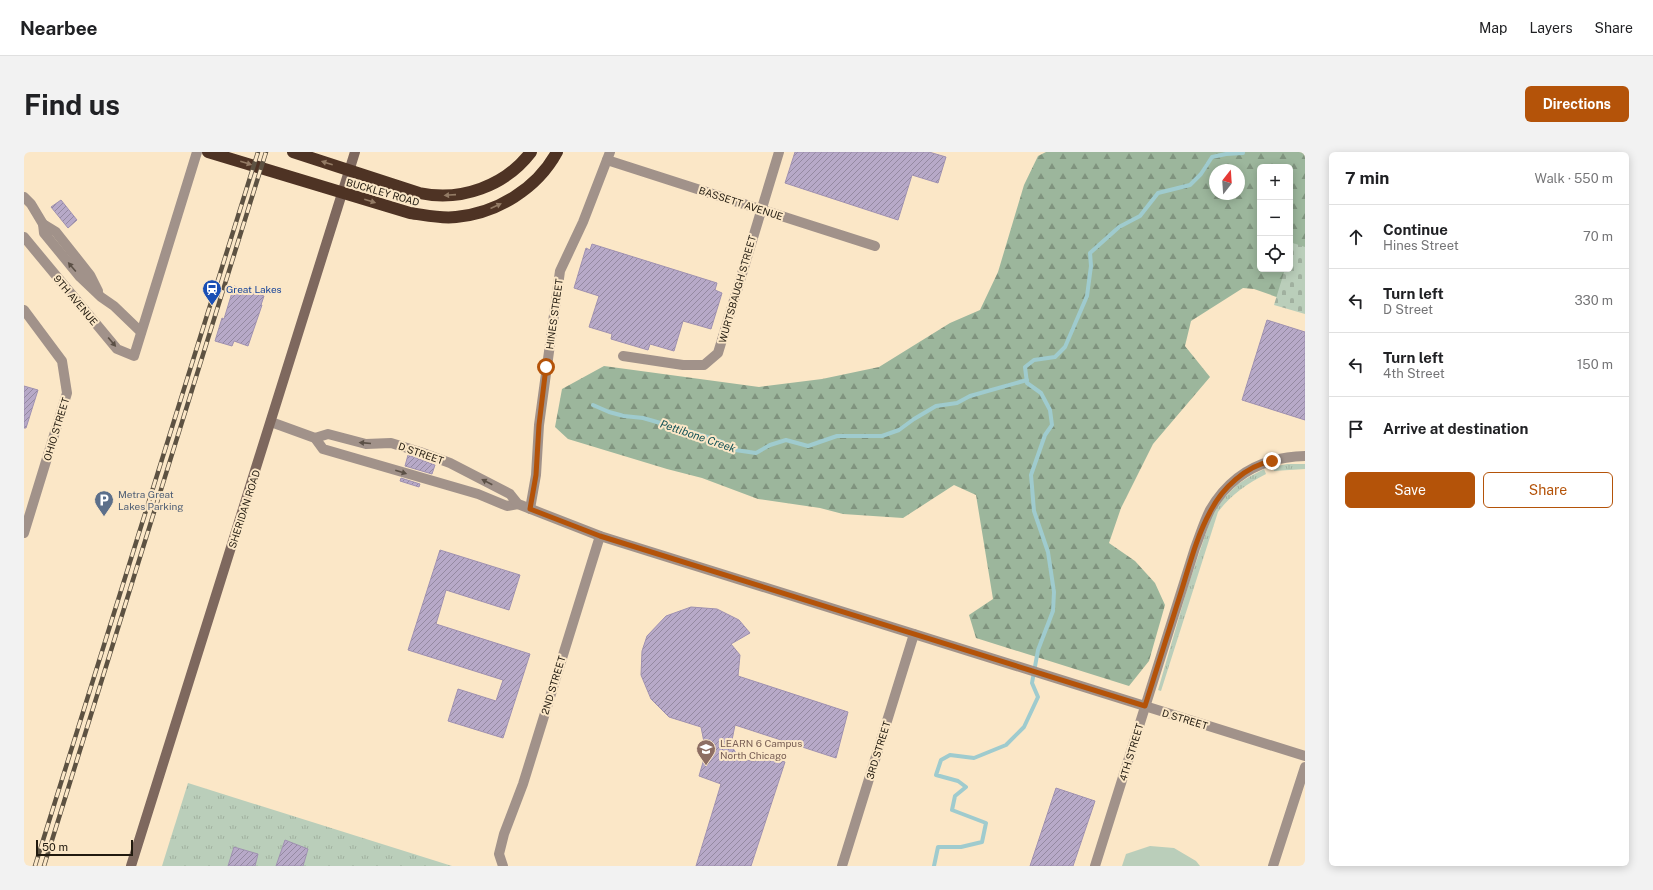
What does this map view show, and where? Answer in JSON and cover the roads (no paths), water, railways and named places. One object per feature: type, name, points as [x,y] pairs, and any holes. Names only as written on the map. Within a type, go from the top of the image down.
[{"type":"highway","name":"BUCKLEY ROAD","points":[[208,152],[410,213],[436,217],[449,217],[485,211],[511,199],[522,192],[538,178],[557,152]]},
{"type":"highway","name":"BUCKLEY ROAD","points":[[293,152],[419,193],[448,196],[479,190],[498,181],[514,170],[531,152]]},
{"type":"main road","name":"SHERIDAN ROAD","points":[[131,866],[355,152]]},
{"type":"street","points":[[24,197],[43,224],[56,232],[90,275],[102,298],[114,306],[141,332],[197,152]]},
{"type":"street","name":"WURTSBAUGH STREET","points":[[623,356],[683,365],[704,365],[718,353],[779,152]]},
{"type":"street","name":"BASSETT AVENUE","points":[[608,156],[875,246]]},
{"type":"street","name":"HINES STREET","points":[[530,509],[536,475],[539,425],[560,271],[583,222],[608,156]]},
{"type":"street","name":"9TH AVENUE","points":[[24,237],[117,349],[134,356],[141,332]]},
{"type":"street","name":"OHIO STREET","points":[[24,310],[62,361],[67,393],[24,533]]},
{"type":"street","name":"D STREET","points":[[271,422],[315,438],[323,449],[478,494],[507,506],[518,504]]},
{"type":"street","name":"D STREET","points":[[315,438],[328,434],[362,443],[391,443],[399,445],[450,463],[510,494],[518,504],[600,536],[1305,756]]},
{"type":"street","name":"4TH STREET","points":[[1095,866],[1195,548],[1210,511],[1221,494],[1234,481],[1249,470],[1264,462],[1293,456],[1305,456]]},
{"type":"street","name":"2ND STREET","points":[[503,866],[499,854],[504,834],[523,784],[600,536]]},
{"type":"street","name":"3RD STREET","points":[[842,866],[914,634]]},
{"type":"street","points":[[1273,866],[1305,767]]},
{"type":"waterway","name":"Pettibone Creek","points":[[934,866],[938,847],[961,847],[982,842],[986,823],[952,810],[955,796],[966,787],[958,781],[936,775],[941,760],[950,755],[974,758],[1006,745],[1024,727],[1038,697],[1032,683],[1038,650],[1053,611],[1054,592],[1048,552],[1034,511],[1031,475],[1045,435],[1052,425],[1050,410],[1041,393],[1027,383],[1025,367],[1034,360],[1055,357],[1065,347],[1087,296],[1091,266],[1090,253],[1119,227],[1140,216],[1158,193],[1190,185],[1201,174],[1212,157],[1243,152]]},
{"type":"waterway","name":"Pettibone Creek","points":[[593,405],[609,412],[624,416],[643,418],[692,432],[722,442],[735,450],[756,453],[770,445],[786,440],[808,446],[837,436],[882,436],[899,430],[936,406],[957,403],[970,396],[1027,380]]},
{"type":"railway","points":[[35,866],[258,152]]},
{"type":"railway","points":[[44,866],[266,152]]},
{"type":"place","name":"Great Lakes","points":[[212,306]]},
{"type":"place","name":"Metra Great Lakes Parking","points":[[104,517]]},
{"type":"place","name":"LEARN 6 Campus North Chicago","points":[[706,766]]}]
